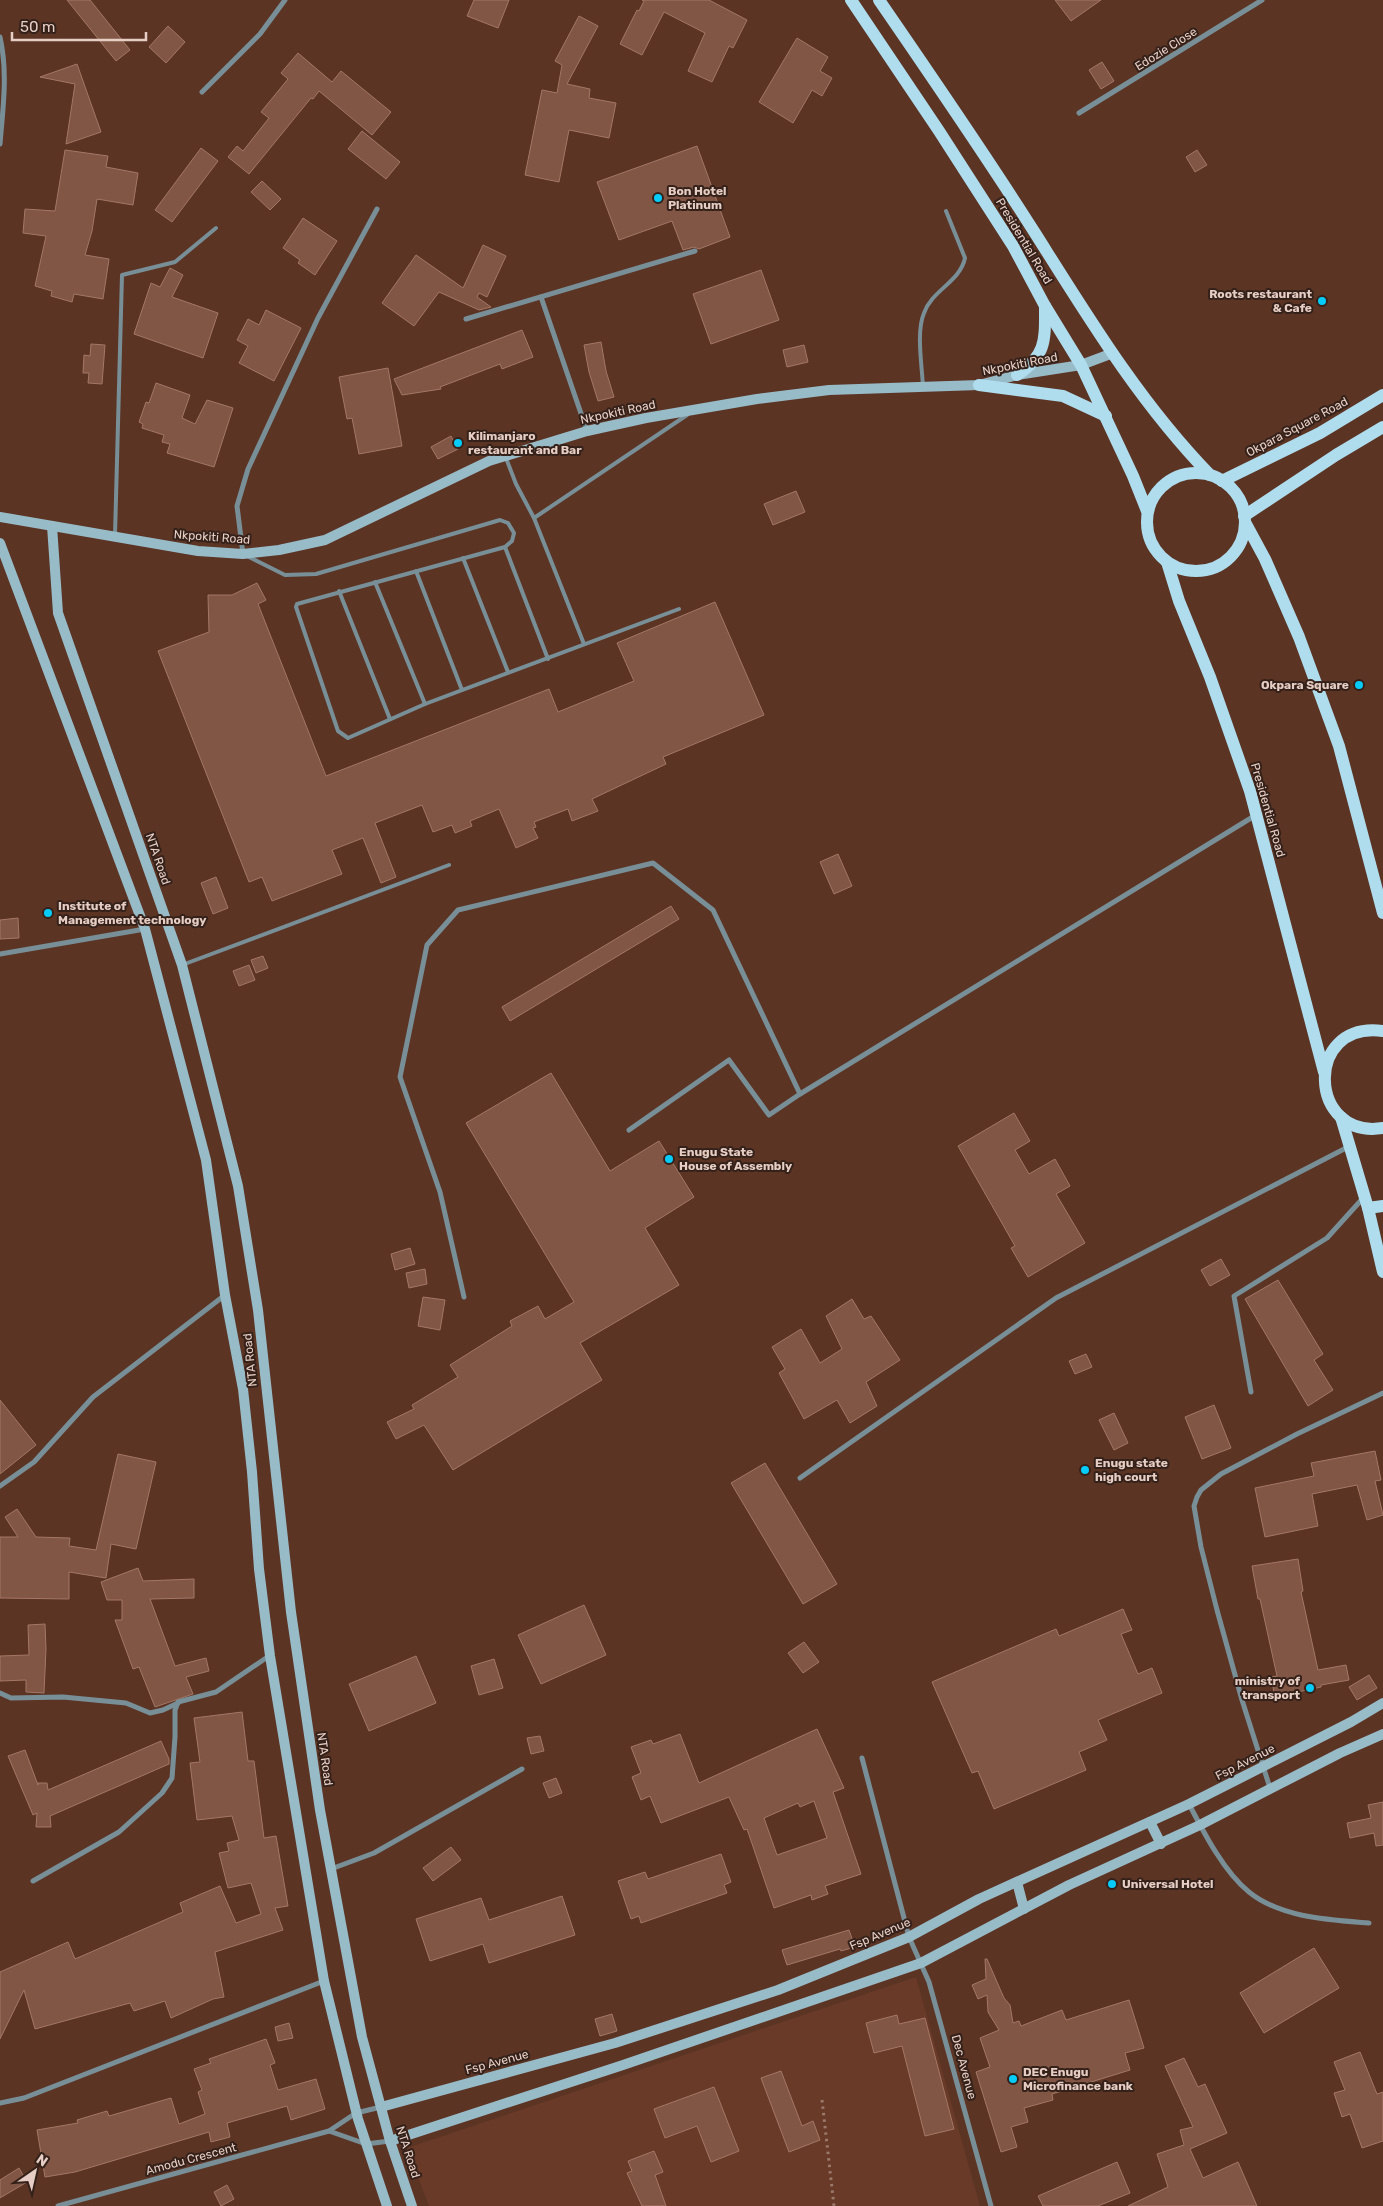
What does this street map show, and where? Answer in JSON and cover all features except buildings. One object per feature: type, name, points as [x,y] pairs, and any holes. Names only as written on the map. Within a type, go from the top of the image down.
[{"type":"main road","name":"Presidential Road","points":[[851,0],[939,131],[1007,238],[1081,365],[1106,416],[1147,511]]},
{"type":"main road","name":"Presidential Road","points":[[880,0],[1029,224],[1090,322],[1182,446],[1210,475]]},
{"type":"main road","points":[[1017,376],[1031,366],[1043,347],[1045,306]]},
{"type":"main road","name":"Nkpokiti Road","points":[[0,517],[198,551],[243,554],[279,550],[325,540],[459,474],[506,455],[588,430],[695,409],[830,390],[979,384],[1081,365],[1113,353]]},
{"type":"main road","points":[[979,384],[1064,396],[1106,416]]},
{"type":"main road","name":"Okpara Square Road","points":[[1222,480],[1320,433],[1383,395]]},
{"type":"main road","points":[[1383,427],[1336,455],[1245,519],[1243,535],[1238,548],[1218,566],[1206,570],[1192,571],[1179,568],[1167,562],[1149,540],[1146,526],[1147,511],[1153,496],[1164,484],[1178,476],[1193,473],[1210,475],[1222,480],[1237,496],[1245,519],[1265,559],[1298,636],[1339,746],[1383,913]]},
{"type":"main road","name":"NTA Road","points":[[52,526],[58,613],[182,965],[238,1186],[258,1310],[291,1612],[320,1810],[362,2038],[390,2141],[412,2206]]},
{"type":"main road","name":"NTA Road","points":[[0,544],[146,929],[206,1160],[225,1295],[244,1389],[259,1569],[270,1656],[324,1981],[356,2113],[387,2206]]},
{"type":"main road","name":"Presidential Road","points":[[1167,562],[1179,601],[1210,677],[1244,773],[1324,1072],[1324,1082],[1329,1102],[1341,1117]]},
{"type":"main road","points":[[1324,1072],[1329,1056],[1340,1042],[1354,1033],[1371,1029],[1383,1031]]},
{"type":"main road","points":[[1341,1117],[1353,1125],[1367,1129],[1383,1128]]},
{"type":"main road","points":[[1341,1117],[1366,1202],[1383,1272]]},
{"type":"main road","points":[[1366,1202],[1383,1206]]},
{"type":"main road","name":"Fsp Avenue","points":[[380,2107],[624,2040],[778,1990],[909,1937],[979,1899],[1189,1804],[1351,1722],[1383,1703]]},
{"type":"main road","points":[[390,2141],[623,2065],[921,1963],[1070,1885],[1161,1844],[1271,1790],[1340,1753],[1383,1734]]},
{"type":"main road","points":[[1150,1822],[1161,1844]]},
{"type":"main road","points":[[1017,1882],[1024,1909]]},
{"type":"street","points":[[202,92],[260,34],[285,0]]},
{"type":"street","name":"Edozie Close","points":[[1078,113],[1262,0]]},
{"type":"street","points":[[0,37],[4,53],[0,144]]},
{"type":"street","points":[[243,554],[237,506],[248,469],[318,318],[377,209]]},
{"type":"street","points":[[466,319],[694,251]]},
{"type":"street","points":[[541,297],[588,430]]},
{"type":"street","points":[[629,1130],[729,1060],[769,1115],[800,1094],[1256,814]]},
{"type":"street","points":[[464,1297],[440,1192],[400,1077],[428,945],[458,910],[653,863],[713,910],[800,1094]]},
{"type":"street","points":[[0,954],[146,929]]},
{"type":"street","points":[[800,1478],[1056,1298],[1349,1146]]},
{"type":"street","points":[[1251,1392],[1234,1296],[1327,1238],[1366,1202]]},
{"type":"street","points":[[0,1486],[34,1462],[93,1397],[225,1295]]},
{"type":"street","points":[[1271,1790],[1242,1700],[1217,1610],[1201,1547],[1194,1506],[1196,1497],[1201,1490],[1221,1474],[1297,1434],[1383,1393]]},
{"type":"street","points":[[0,1693],[10,1698],[64,1697],[126,1703],[150,1714],[178,1702],[216,1692],[270,1656]]},
{"type":"street","points":[[33,1881],[119,1832],[162,1793],[172,1778],[175,1710],[178,1702]]},
{"type":"street","name":"Dec Avenue","points":[[862,1758],[909,1937],[921,1963],[936,2006],[991,2206]]},
{"type":"street","points":[[331,1870],[374,1853],[522,1769]]},
{"type":"street","points":[[1189,1804],[1200,1825],[1234,1878],[1250,1893],[1288,1912],[1316,1918],[1369,1923]]},
{"type":"street","points":[[0,2103],[24,2098],[324,1981]]},
{"type":"street","name":"Fsp Avenue","points":[[356,2113],[380,2107]]},
{"type":"street","name":"Amodu Crescent","points":[[58,2206],[329,2131],[356,2113]]},
{"type":"street","points":[[329,2131],[366,2144],[390,2141]]},
{"type":"lane","points":[[923,386],[920,325],[924,311],[938,293],[959,273],[966,258],[946,211]]},
{"type":"lane","points":[[115,537],[122,275],[175,262],[216,228]]},
{"type":"lane","points":[[534,518],[695,409]]},
{"type":"lane","points":[[506,455],[516,484],[534,518],[584,644]]},
{"type":"lane","points":[[243,554],[284,575],[316,574],[500,520],[508,523],[514,533],[512,541],[505,547],[300,602],[296,607],[338,731],[348,738],[425,704],[680,609]]},
{"type":"lane","points":[[505,547],[548,659]]},
{"type":"lane","points":[[463,558],[508,672]]},
{"type":"lane","points":[[416,571],[462,690]]},
{"type":"lane","points":[[375,582],[425,704]]},
{"type":"lane","points":[[339,591],[390,719]]},
{"type":"lane","points":[[182,965],[449,865]]},
{"type":"path","points":[[822,2100],[834,2206]]},
{"type":"shaded area","points":[[916,1977],[980,2206],[429,2206],[407,2148]]},
{"type":"place","name":"Bon Hotel Platinum","points":[[658,198]]},
{"type":"place","name":"Roots restaurant & Cafe","points":[[1322,301]]},
{"type":"place","name":"Kilimanjaro restaurant and Bar","points":[[458,443]]},
{"type":"place","name":"Okpara Square","points":[[1359,685]]},
{"type":"place","name":"Institute of Management technology","points":[[48,913]]},
{"type":"place","name":"Enugu State House of Assembly","points":[[669,1159]]},
{"type":"place","name":"Enugu state high court","points":[[1085,1470]]},
{"type":"place","name":"ministry of transport","points":[[1310,1688]]},
{"type":"place","name":"Universal Hotel","points":[[1112,1884]]},
{"type":"place","name":"DEC Enugu Microfinance bank","points":[[1013,2079]]}]
